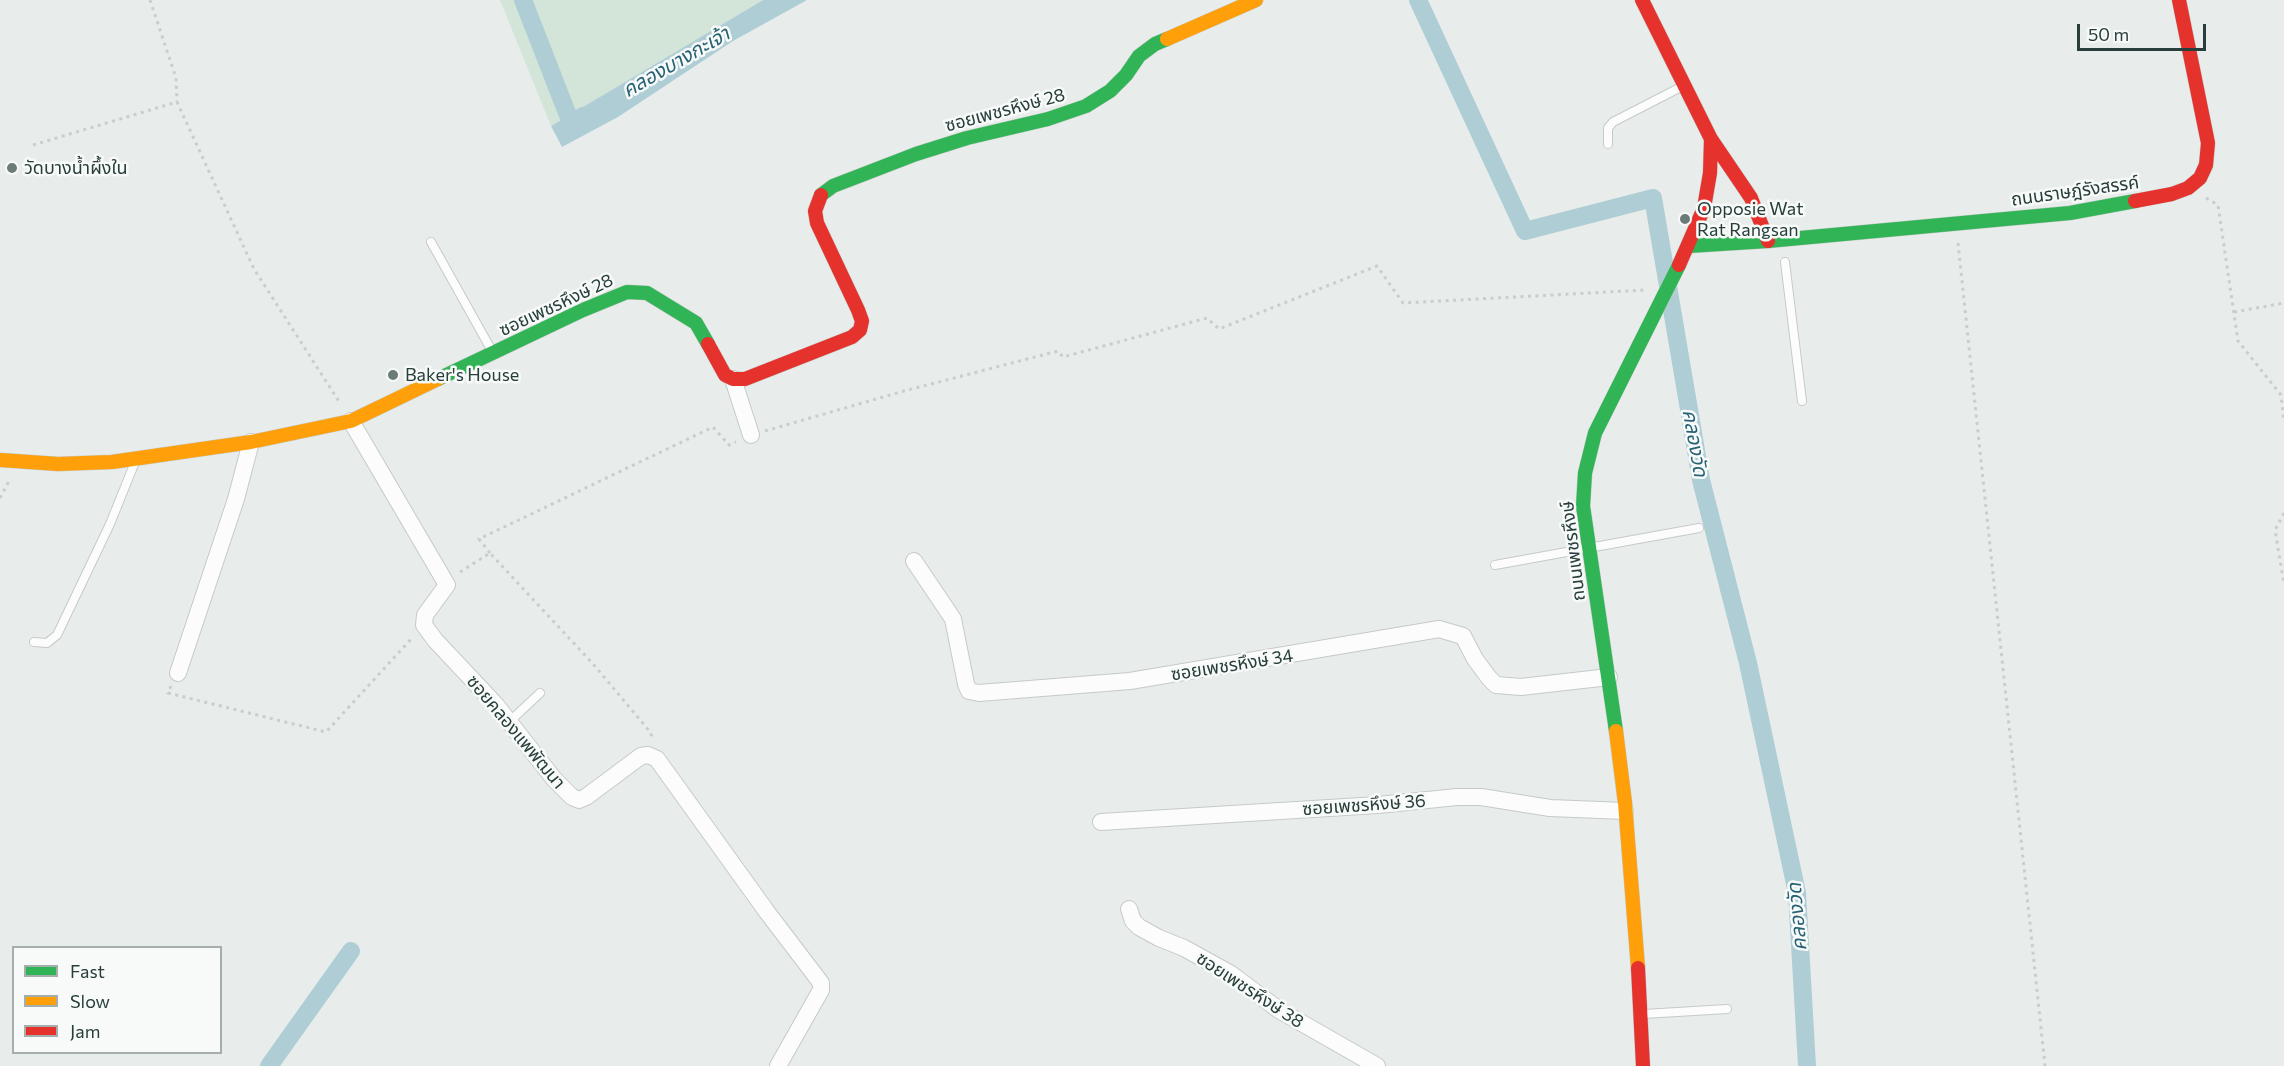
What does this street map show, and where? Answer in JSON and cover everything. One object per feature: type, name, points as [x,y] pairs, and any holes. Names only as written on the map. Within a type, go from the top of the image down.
[{"type":"street","name":"ซอยเพชรหึงษ์ 28","points":[[0,460],[58,464],[112,462],[251,442],[351,421],[583,310],[627,292],[647,293],[696,323],[725,375],[733,379],[745,379],[852,337],[860,330],[862,321],[858,309],[817,223],[815,211],[822,193],[866,172],[916,154],[967,138],[1048,119],[1086,106],[1110,91],[1126,75],[1139,56],[1155,44],[1256,0]]},
{"type":"street","name":"ถนนเพชรหึงษ์","points":[[1642,0],[1686,84],[1711,139],[1710,173],[1704,208],[1689,247],[1595,433],[1585,473],[1583,506],[1609,677],[1635,912],[1643,1066]]},
{"type":"street","points":[[2179,0],[2208,143],[2206,165],[2200,178],[2188,188]]},
{"type":"street","points":[[1711,139],[1751,198],[1778,244]]},
{"type":"street","name":"ถนนราษฎ์รังสรรค์","points":[[1689,247],[1778,244],[1956,223],[2070,213],[2172,194],[2188,188]]},
{"type":"street","points":[[733,379],[751,435]]},
{"type":"street","points":[[351,421],[445,581],[446,589],[425,615],[424,625]]},
{"type":"street","points":[[178,673],[236,499],[251,442]]},
{"type":"street","name":"ซอยเพชรหึงษ์ 34","points":[[914,561],[953,619],[966,684],[969,691],[979,693],[1130,681],[1439,629],[1462,636],[1488,678],[1496,685],[1521,687],[1609,677]]},
{"type":"street","name":"ซอยคลองแพพัฒนา","points":[[424,625],[509,722],[554,779],[572,797],[579,800],[640,756],[657,759]]},
{"type":"street","points":[[657,759],[821,983],[821,990],[778,1066]]},
{"type":"street","name":"ซอยเพชรหึงษ์ 36","points":[[1101,822],[1378,805],[1457,797],[1481,797],[1550,808],[1625,811]]},
{"type":"street","name":"ซอยเพชรหึงษ์ 38","points":[[1129,909],[1138,927],[1184,948],[1230,974],[1279,1010],[1377,1066]]},
{"type":"lane","points":[[1608,144],[1607,134],[1613,122],[1686,84]]},
{"type":"lane","points":[[431,242],[494,353]]},
{"type":"lane","points":[[1785,262],[1802,401]]},
{"type":"lane","points":[[34,642],[47,644],[57,635],[110,525],[136,459]]},
{"type":"lane","points":[[1495,565],[1699,528]]},
{"type":"lane","points":[[509,722],[540,693]]},
{"type":"lane","points":[[1640,1014],[1726,1009]]},
{"type":"path","points":[[150,0],[176,78],[177,102],[254,269],[351,421]]},
{"type":"path","points":[[33,146],[177,102]]},
{"type":"path","points":[[2188,188],[2218,205],[2238,341],[2281,395],[2284,422]]},
{"type":"path","points":[[1956,223],[2045,1066]]},
{"type":"path","points":[[657,759],[651,733],[594,666],[478,540],[713,427],[729,445],[751,435],[904,391],[1058,351],[1063,357],[1207,318],[1219,329],[1377,266],[1403,303],[1667,289]]},
{"type":"path","points":[[2234,312],[2284,303]]},
{"type":"path","points":[[2284,513],[2275,530],[2284,584]]},
{"type":"path","points":[[445,581],[490,553]]},
{"type":"path","points":[[178,673],[168,693],[326,732],[424,625]]},
{"type":"green space","points":[[500,0],[763,0],[551,126]]},
{"type":"water","name":"คลองบางกะเจ้า","points":[[763,0],[807,0],[733,41],[618,117],[562,147],[551,126]]},
{"type":"waterway","points":[[523,0],[571,123],[583,116]]},
{"type":"waterway","name":"คลองวัด","points":[[1418,0],[1525,231],[1653,198],[1701,480],[1748,663],[1797,893],[1807,1066]]},
{"type":"waterway","points":[[269,1066],[351,951]]},
{"type":"traffic: fast","points":[[821,195],[833,186],[916,154],[967,138],[1048,119],[1086,106],[1110,91],[1126,75],[1139,56],[1155,44],[1167,39]]},
{"type":"traffic: fast","points":[[1689,246],[1768,241],[2070,213],[2135,201]]},
{"type":"traffic: fast","points":[[1616,731],[1583,506],[1585,473],[1595,433],[1679,265]]},
{"type":"traffic: fast","points":[[438,379],[583,310],[627,292],[647,293],[696,323],[708,344]]},
{"type":"traffic: slow","points":[[1167,39],[1256,0]]},
{"type":"traffic: slow","points":[[0,460],[58,464],[112,462],[251,442],[351,421],[438,379]]},
{"type":"traffic: slow","points":[[1616,731],[1625,803],[1638,968]]},
{"type":"traffic: jam","points":[[1642,0],[1711,139],[1710,173],[1704,208],[1679,265]]},
{"type":"traffic: jam","points":[[2135,201],[2172,194],[2188,188],[2200,178],[2206,165],[2208,143],[2179,0]]},
{"type":"traffic: jam","points":[[1711,139],[1751,198],[1768,241]]},
{"type":"traffic: jam","points":[[708,344],[725,375],[733,379],[745,379],[852,337],[860,330],[862,321],[858,310],[817,223],[815,211],[821,195]]},
{"type":"traffic: jam","points":[[1638,968],[1643,1066]]},
{"type":"place","name":"วัดบางน้ำผึ้งใน","points":[[12,168]]},
{"type":"place","name":"Opposie Wat Rat Rangsan","points":[[1685,219]]},
{"type":"place","name":"Baker's House","points":[[393,375]]}]
